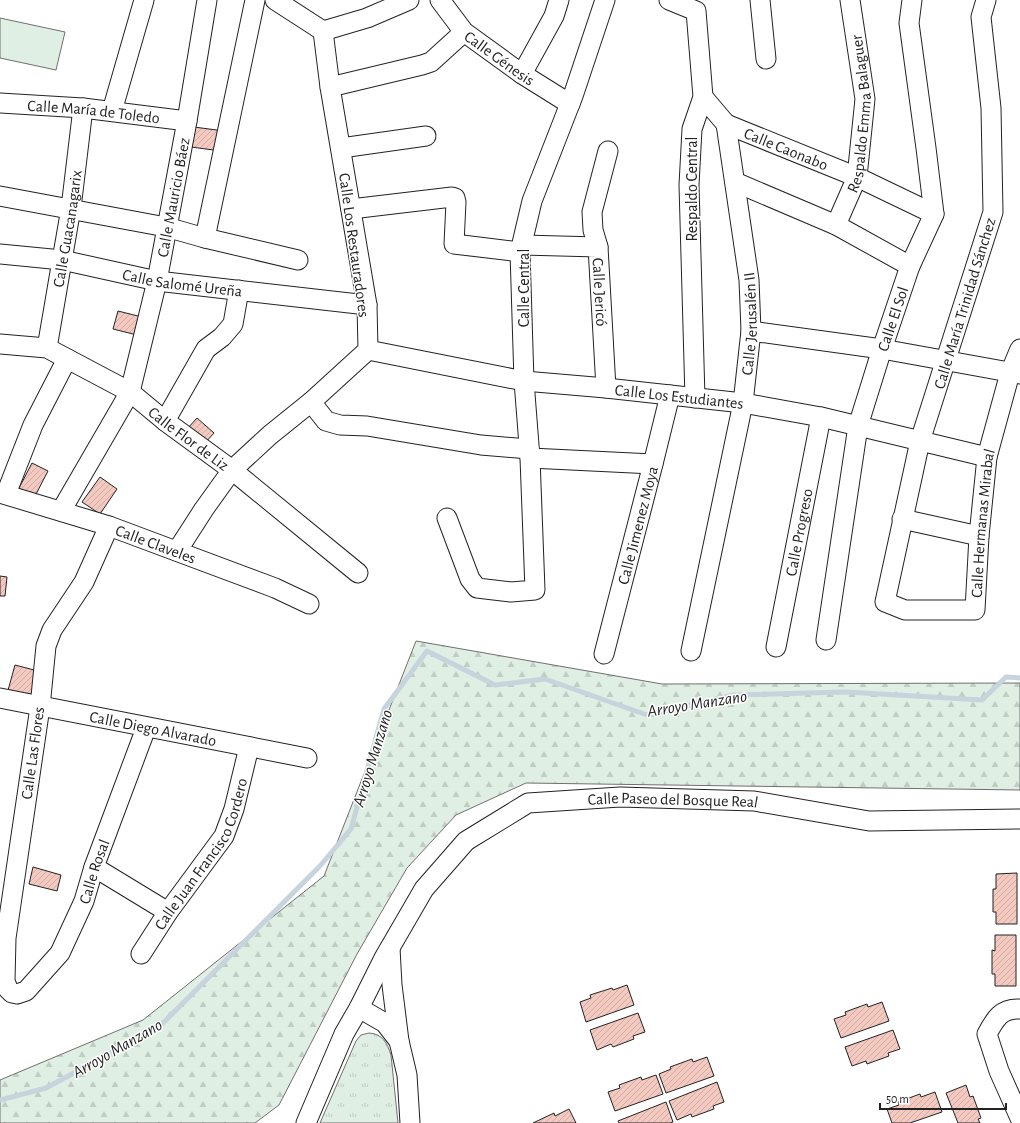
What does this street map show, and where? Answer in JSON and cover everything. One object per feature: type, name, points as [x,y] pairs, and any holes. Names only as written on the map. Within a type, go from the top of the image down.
[{"type":"street","points":[[112,111],[144,0]]},
{"type":"street","name":"Calle Mauricio Báez","points":[[61,511],[130,392],[157,281],[187,121],[207,0]]},
{"type":"street","points":[[205,238],[255,0]]},
{"type":"street","points":[[283,2],[323,31],[367,18],[409,0]]},
{"type":"street","name":"Calle Génesis","points":[[440,0],[464,32],[522,74],[570,104]]},
{"type":"street","points":[[522,74],[554,16],[559,0]]},
{"type":"street","name":"Calle Central","points":[[447,518],[470,579],[477,588],[511,592],[535,590],[529,453],[524,381],[521,249],[532,201],[570,104],[605,0]]},
{"type":"street","name":"Respaldo Central","points":[[669,0],[696,11],[703,96],[692,129],[689,185],[695,398]]},
{"type":"street","points":[[760,0],[766,59]]},
{"type":"street","name":"Respaldo Emma Balaguer","points":[[836,225],[857,177],[865,99],[850,0]]},
{"type":"street","points":[[912,0],[909,24],[934,214]]},
{"type":"street","name":"Calle María Trinidad Sánchez","points":[[885,602],[920,441],[993,212],[991,108],[981,18],[986,0]]},
{"type":"street","name":"Calle Los Restauradores","points":[[323,31],[330,88],[367,305],[368,350]]},
{"type":"street","points":[[330,88],[431,62],[464,32]]},
{"type":"street","points":[[703,96],[726,124]]},
{"type":"street","name":"Calle María de Toledo","points":[[0,102],[83,108],[187,121]]},
{"type":"street","name":"Calle Guacanagarix","points":[[47,348],[71,208],[83,108]]},
{"type":"street","name":"Calle Caonabo","points":[[726,124],[857,177],[934,214]]},
{"type":"street","name":"Calle Jerusalén II","points":[[691,651],[743,403],[750,331],[749,280],[726,124]]},
{"type":"street","points":[[341,148],[426,136]]},
{"type":"street","points":[[598,247],[593,230],[592,212],[608,151]]},
{"type":"street","points":[[735,182],[836,225],[910,266]]},
{"type":"street","points":[[0,196],[71,208],[166,227],[205,238],[298,260]]},
{"type":"street","name":"Calle Jericó","points":[[351,209],[452,197],[455,198],[456,202],[454,244],[521,249],[598,247],[606,388]]},
{"type":"street","name":"Calle El Sol","points":[[826,640],[858,426],[910,266],[934,214]]},
{"type":"street","name":"Calle Salomé Ureña","points":[[0,254],[62,260],[157,281],[367,305]]},
{"type":"street","points":[[165,421],[206,349],[222,337],[233,324],[239,290]]},
{"type":"street","points":[[750,331],[882,349],[1015,373]]},
{"type":"street","name":"Calle Flor de Liz","points":[[0,344],[47,348],[130,392],[165,421],[232,470],[358,573]]},
{"type":"street","name":"Calle Hermanas Mirabal","points":[[885,602],[905,610],[975,610],[979,536],[987,457],[1015,373],[1020,349]]},
{"type":"street","points":[[177,551],[204,509],[232,470],[270,435],[311,402],[368,350]]},
{"type":"street","name":"Calle Los Estudiantes","points":[[368,350],[524,381],[606,388],[743,403],[820,417],[987,457]]},
{"type":"street","points":[[3,494],[33,425],[67,359]]},
{"type":"street","name":"Calle Jimenez Moya","points":[[604,654],[670,395]]},
{"type":"street","points":[[311,402],[326,421],[340,425],[367,426],[529,453],[653,464]]},
{"type":"street","name":"Calle Progreso","points":[[776,647],[820,417]]},
{"type":"street","name":"Calle Claveles","points":[[3,494],[109,526],[275,588],[309,604]]},
{"type":"street","points":[[902,519],[979,536]]},
{"type":"street","name":"Calle Las Flores","points":[[12,993],[4,981],[6,938],[40,707],[46,646],[52,630],[84,582],[109,526]]},
{"type":"street","name":"Calle Diego Alvarado","points":[[0,698],[146,728],[307,758]]},
{"type":"street","name":"Calle Rosal","points":[[12,993],[17,994],[26,991],[60,953],[84,901],[94,867],[146,728]]},
{"type":"street","name":"Calle Juan Francisco Cordero","points":[[141,954],[168,912],[224,836],[234,809],[249,747]]},
{"type":"street","name":"Calle Paseo del Bosque Real","points":[[306,1123],[344,1034],[390,948],[424,889],[466,841],[528,803],[620,797],[754,801],[869,821],[1020,820]]},
{"type":"street","points":[[94,867],[168,912]]},
{"type":"street","points":[[390,948],[392,985],[399,1041],[407,1075],[410,1123]]},
{"type":"street","points":[[359,1008],[384,1023],[399,1041]]},
{"type":"street","points":[[1020,1009],[1012,1008],[995,1018],[987,1034],[1000,1071],[1020,1118]]},
{"type":"green space","points":[[0,18],[65,32],[56,70],[0,58]]},
{"type":"green space","points":[[416,641],[662,684],[1020,683],[1020,790],[526,783],[456,815],[407,868],[357,954],[279,1105],[255,1123],[0,1123],[0,1080],[143,1020],[324,876]]},
{"type":"green space","points":[[369,1033],[378,1035],[384,1040],[391,1055],[398,1123],[320,1123],[356,1041],[361,1035]]},
{"type":"building","points":[[194,127],[224,131],[221,151],[191,147]]},
{"type":"building","points":[[118,311],[146,318],[141,336],[113,329]]},
{"type":"building","points":[[197,418],[214,433],[204,444],[187,429]]},
{"type":"building","points":[[32,463],[48,471],[34,498],[18,490]]},
{"type":"building","points":[[100,477],[117,489],[100,514],[82,502]]},
{"type":"building","points":[[0,576],[7,577],[5,596],[0,596]]},
{"type":"building","points":[[15,665],[38,671],[29,701],[7,694]]},
{"type":"building","points":[[33,867],[61,875],[57,891],[29,884]]},
{"type":"building","points":[[1017,873],[1017,924],[996,924],[996,912],[993,912],[993,889],[996,889],[996,874]]},
{"type":"building","points":[[995,935],[1016,935],[1016,986],[995,986],[995,974],[992,974],[992,950],[995,951]]},
{"type":"building","points":[[627,985],[634,1005],[586,1022],[580,1002],[591,998],[590,995]]},
{"type":"building","points":[[882,1002],[889,1021],[841,1038],[834,1019],[846,1015],[845,1012],[867,1004],[868,1007]]},
{"type":"building","points":[[638,1013],[645,1032],[633,1036],[634,1039],[613,1047],[611,1044],[597,1050],[590,1030]]},
{"type":"building","points":[[893,1030],[900,1049],[888,1053],[889,1056],[867,1064],[866,1061],[852,1066],[845,1047]]},
{"type":"building","points":[[707,1057],[714,1076],[666,1093],[659,1074],[671,1069],[670,1067],[692,1059],[693,1062]]},
{"type":"building","points":[[656,1075],[663,1094],[615,1111],[608,1092],[620,1088],[619,1085],[641,1077],[642,1080]]},
{"type":"building","points":[[717,1082],[724,1102],[713,1106],[714,1109],[692,1117],[691,1114],[677,1120],[669,1101]]},
{"type":"building","points":[[966,1085],[970,1097],[973,1096],[981,1118],[978,1119],[980,1123],[958,1123],[946,1093]]},
{"type":"building","points":[[935,1092],[942,1112],[910,1123],[892,1123],[887,1109],[899,1105],[898,1102],[920,1094],[921,1097]]},
{"type":"building","points":[[666,1102],[673,1122],[619,1123],[618,1121]]},
{"type":"building","points":[[569,1109],[576,1123],[533,1123],[554,1113],[555,1116]]},
{"type":"waterway","name":"Arroyo Manzano","points":[[0,1100],[46,1088],[159,1027],[320,866],[351,829],[384,709],[427,651],[495,685],[545,679],[647,715],[733,695],[846,692],[982,700],[1006,677],[1020,678]]}]
